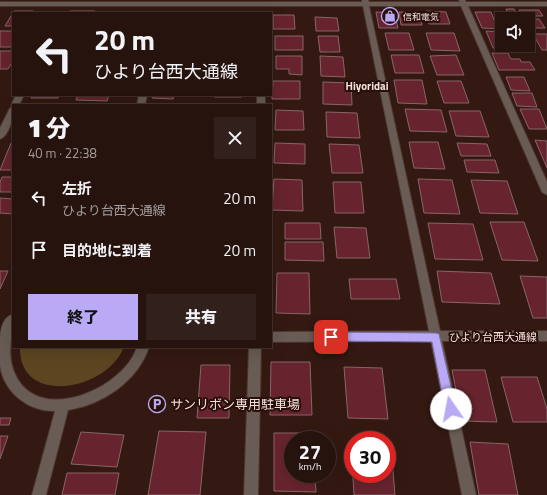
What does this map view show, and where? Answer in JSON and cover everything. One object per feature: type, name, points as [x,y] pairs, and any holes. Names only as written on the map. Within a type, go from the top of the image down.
[{"type":"street","points":[[163,12],[166,2]]},
{"type":"street","points":[[0,4],[166,2],[463,2],[547,4]]},
{"type":"street","points":[[366,2],[469,495]]},
{"type":"street","points":[[463,2],[547,192]]},
{"type":"street","points":[[61,12],[65,4]]},
{"type":"street","points":[[0,136],[12,112]]},
{"type":"street","points":[[12,320],[2,333],[0,351],[2,368],[10,384],[23,396],[42,404],[64,405],[88,399],[111,387],[129,371],[142,348]]},
{"type":"street","name":"ひより台西大通線","points":[[272,337],[547,336]]},
{"type":"street","points":[[251,495],[255,348]]},
{"type":"street","points":[[39,495],[64,405]]},
{"type":"shaded area","points":[[20,348],[123,348],[114,362],[100,374],[83,382],[64,386],[47,385],[33,378],[23,366]]},
{"type":"building","points":[[506,9],[514,9],[516,12],[507,12]]},
{"type":"building","points":[[519,10],[539,10],[543,16],[535,16],[535,12],[520,12]]},
{"type":"building","points":[[14,11],[33,11],[32,12]]},
{"type":"building","points":[[70,11],[95,11],[94,12]]},
{"type":"building","points":[[426,11],[446,12],[450,24],[429,24]]},
{"type":"building","points":[[376,12],[394,13],[398,28],[379,28]]},
{"type":"building","points":[[399,12],[418,12],[422,25],[401,25]]},
{"type":"building","points":[[475,12],[491,12],[495,22],[495,29],[482,28]]},
{"type":"building","points":[[12,14],[12,26],[5,26]]},
{"type":"building","points":[[273,15],[294,15],[295,29],[273,29]]},
{"type":"building","points":[[315,17],[337,18],[339,31],[316,31]]},
{"type":"building","points":[[535,19],[539,19],[545,28],[535,28]]},
{"type":"building","points":[[0,31],[12,31],[12,47],[0,47]]},
{"type":"building","points":[[486,31],[495,32],[495,48],[493,48]]},
{"type":"building","points":[[385,33],[409,33],[414,50],[389,50]]},
{"type":"building","points":[[426,33],[454,33],[460,51],[431,50]]},
{"type":"building","points":[[535,34],[547,34],[547,50],[542,50],[535,38]]},
{"type":"building","points":[[275,36],[303,36],[303,50],[275,50]]},
{"type":"building","points":[[318,36],[338,36],[340,52],[320,52]]},
{"type":"building","points":[[0,51],[12,51],[12,63],[8,69],[0,69]]},
{"type":"building","points":[[492,53],[508,53],[511,59],[520,59],[521,62],[530,62],[535,70],[499,70]]},
{"type":"building","points":[[391,55],[419,55],[424,73],[395,73]]},
{"type":"building","points":[[456,55],[464,75],[437,75],[430,56]]},
{"type":"building","points":[[276,56],[302,56],[302,75],[289,74],[289,69],[276,69]]},
{"type":"building","points":[[320,56],[343,57],[345,77],[321,76]]},
{"type":"building","points":[[506,77],[524,77],[530,91],[511,90]]},
{"type":"building","points":[[394,80],[422,80],[427,104],[398,103]]},
{"type":"building","points":[[273,81],[300,81],[300,99],[272,99]]},
{"type":"building","points":[[437,81],[461,81],[469,103],[444,103]]},
{"type":"building","points":[[323,82],[351,83],[352,105],[323,104]]},
{"type":"building","points":[[512,93],[532,93],[537,107],[517,106]]},
{"type":"building","points":[[32,96],[59,96],[58,98],[31,98]]},
{"type":"building","points":[[78,96],[109,96],[107,101],[76,100]]},
{"type":"building","points":[[153,96],[174,96],[173,99],[152,98]]},
{"type":"building","points":[[215,96],[241,96],[241,97]]},
{"type":"building","points":[[405,109],[441,110],[447,132],[410,131]]},
{"type":"building","points":[[520,109],[539,109],[547,129],[529,129]]},
{"type":"building","points":[[276,110],[303,111],[304,130],[275,130]]},
{"type":"building","points":[[449,111],[480,111],[489,137],[456,136]]},
{"type":"building","points":[[326,112],[357,113],[360,138],[327,137]]},
{"type":"building","points":[[535,140],[547,141],[547,168]]},
{"type":"building","points":[[409,142],[438,142],[445,169],[414,168]]},
{"type":"building","points":[[11,143],[12,143],[12,170],[0,170]]},
{"type":"building","points":[[275,143],[305,144],[305,164],[274,163]]},
{"type":"building","points":[[457,143],[487,144],[491,156],[461,156]]},
{"type":"building","points":[[329,144],[359,145],[363,173],[332,173]]},
{"type":"building","points":[[464,160],[495,160],[499,173],[467,172]]},
{"type":"building","points":[[2,177],[12,177],[12,192],[0,192],[0,182]]},
{"type":"building","points":[[274,179],[302,180],[303,211],[272,210]]},
{"type":"building","points":[[418,179],[452,180],[460,214],[424,213]]},
{"type":"building","points":[[471,180],[507,181],[518,214],[480,213]]},
{"type":"building","points":[[333,182],[361,182],[364,213],[335,213]]},
{"type":"building","points":[[0,198],[12,199],[12,214],[0,213]]},
{"type":"building","points":[[490,222],[524,222],[538,261],[502,260]]},
{"type":"building","points":[[285,223],[320,223],[321,239],[285,239]]},
{"type":"building","points":[[428,223],[473,224],[483,260],[435,259]]},
{"type":"building","points":[[334,227],[366,228],[370,258],[337,258]]},
{"type":"building","points":[[285,242],[323,242],[324,261],[285,260]]},
{"type":"building","points":[[0,271],[8,271],[0,289]]},
{"type":"building","points":[[437,271],[491,273],[500,304],[442,302]]},
{"type":"building","points":[[277,273],[309,273],[310,314],[276,313]]},
{"type":"building","points":[[520,276],[547,277],[547,318],[533,318]]},
{"type":"building","points":[[349,279],[396,279],[400,299],[351,299]]},
{"type":"building","points":[[271,362],[310,362],[312,415],[270,415]]},
{"type":"building","points":[[201,365],[230,365],[229,418],[197,418]]},
{"type":"building","points":[[344,367],[382,368],[388,419],[348,418]]},
{"type":"building","points":[[452,370],[485,370],[497,422],[462,421]]},
{"type":"building","points":[[501,377],[537,377],[547,409],[547,422],[513,422]]},
{"type":"building","points":[[0,418],[11,418],[9,425],[0,425]]},
{"type":"building","points":[[159,431],[206,432],[200,495],[148,495]]},
{"type":"building","points":[[81,432],[124,435],[117,467],[71,464]]},
{"type":"building","points":[[274,433],[284,433],[284,483],[316,483],[316,492],[274,491]]},
{"type":"building","points":[[0,436],[8,436],[0,459]]},
{"type":"building","points":[[470,442],[508,444],[518,495],[479,495]]},
{"type":"building","points":[[67,473],[119,473],[115,495],[62,495]]},
{"type":"building","points":[[353,483],[394,483],[395,495],[354,495]]},
{"type":"place","name":"信和電気","points":[[390,16]]},
{"type":"place","name":"サンリボン専用駐車場","points":[[157,404]]},
{"type":"district","name":"Hiyoridai","points":[[367,86]]},
{"type":"route","points":[[331,337],[436,337],[451,409]]}]
